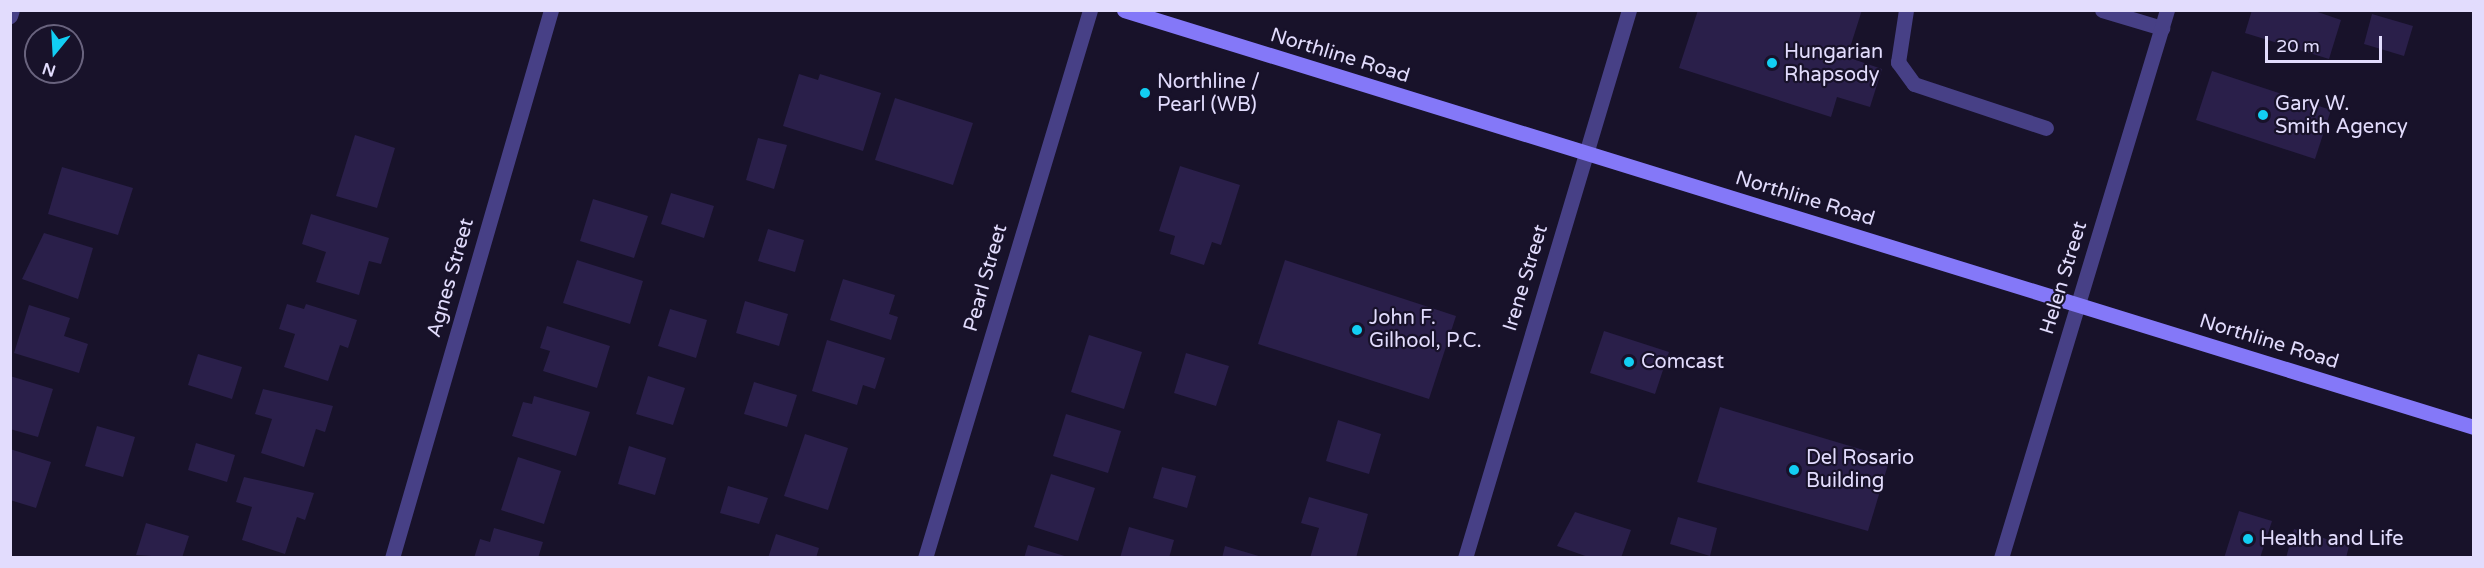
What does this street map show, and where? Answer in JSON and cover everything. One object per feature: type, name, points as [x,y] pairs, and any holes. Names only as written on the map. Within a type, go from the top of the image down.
[{"type":"main road","name":"Northline Road","points":[[1124,10],[2474,427]]},
{"type":"street","points":[[10,16],[12,10]]},
{"type":"street","name":"Agnes Street","points":[[392,558],[551,10]]},
{"type":"street","name":"Pearl Street","points":[[925,558],[1090,10]]},
{"type":"street","name":"Irene Street","points":[[1465,558],[1629,10]]},
{"type":"street","points":[[1906,10],[1898,62],[1914,84],[2046,128]]},
{"type":"street","points":[[2102,10],[2162,28]]},
{"type":"street","name":"Helen Street","points":[[2001,558],[2167,10]]},
{"type":"building","name":"Hungarian Rhapsody","points":[[1698,10],[1862,10],[1847,57],[1882,69],[1870,107],[1837,97],[1831,117],[1679,68]]},
{"type":"building","points":[[2252,10],[2312,10],[2341,20],[2329,59],[2245,33]]},
{"type":"building","points":[[2372,14],[2413,26],[2404,56],[2364,44]]},
{"type":"building","name":"Gary W. Smith Agency","points":[[2212,71],[2331,110],[2315,159],[2196,120]]},
{"type":"building","points":[[799,74],[818,80],[820,74],[881,93],[863,151],[783,126]]},
{"type":"building","points":[[895,98],[973,123],[953,185],[875,160]]},
{"type":"building","points":[[355,135],[395,148],[377,208],[336,196]]},
{"type":"building","points":[[758,138],[787,145],[774,189],[746,180]]},
{"type":"building","points":[[1180,166],[1240,185],[1221,245],[1212,242],[1204,265],[1170,254],[1175,236],[1159,231]]},
{"type":"building","points":[[62,167],[133,188],[118,235],[48,214]]},
{"type":"building","points":[[671,193],[714,206],[704,238],[661,224]]},
{"type":"building","points":[[593,199],[648,216],[634,258],[580,241]]},
{"type":"building","points":[[311,214],[389,238],[381,264],[369,261],[359,295],[316,282],[326,252],[302,244]]},
{"type":"building","points":[[768,229],[804,240],[795,272],[758,261]]},
{"type":"building","points":[[44,233],[93,248],[78,299],[22,279]]},
{"type":"building","points":[[577,260],[643,281],[630,324],[563,303]]},
{"type":"building","name":"John F. Gilhool, P.C.","points":[[1285,260],[1456,316],[1429,399],[1258,344]]},
{"type":"building","points":[[843,279],[895,295],[889,314],[898,317],[891,340],[830,320]]},
{"type":"building","points":[[745,301],[788,314],[779,346],[736,333]]},
{"type":"building","points":[[287,304],[304,309],[306,304],[357,320],[348,348],[340,345],[328,381],[284,367],[295,334],[279,329]]},
{"type":"building","points":[[29,305],[70,318],[64,336],[88,344],[79,373],[14,353]]},
{"type":"building","points":[[670,309],[707,320],[696,358],[658,346]]},
{"type":"building","points":[[547,326],[610,346],[597,388],[543,371],[550,351],[540,348]]},
{"type":"building","name":"Comcast","points":[[1604,331],[1669,352],[1655,394],[1590,373]]},
{"type":"building","points":[[1089,335],[1142,352],[1124,409],[1071,392]]},
{"type":"building","points":[[827,340],[885,358],[875,389],[863,385],[857,405],[812,391]]},
{"type":"building","points":[[1186,353],[1229,366],[1216,406],[1174,393]]},
{"type":"building","points":[[198,354],[242,367],[232,399],[188,385]]},
{"type":"building","points":[[10,376],[53,389],[38,437],[10,429]]},
{"type":"building","points":[[648,376],[685,388],[673,425],[636,414]]},
{"type":"building","points":[[754,382],[797,395],[787,427],[744,414]]},
{"type":"building","points":[[263,389],[333,406],[325,432],[316,429],[304,467],[261,453],[272,419],[255,414]]},
{"type":"building","points":[[534,396],[590,412],[576,456],[512,436],[523,402],[532,404]]},
{"type":"building","name":"Del Rosario Building","points":[[1720,407],[1890,458],[1868,531],[1697,482]]},
{"type":"building","points":[[1066,414],[1121,431],[1108,473],[1053,456]]},
{"type":"building","points":[[1338,420],[1381,434],[1369,474],[1326,461]]},
{"type":"building","points":[[97,426],[135,437],[123,477],[85,466]]},
{"type":"building","points":[[805,434],[848,448],[828,510],[784,496]]},
{"type":"building","points":[[196,443],[235,455],[227,482],[188,470]]},
{"type":"building","points":[[629,446],[666,458],[655,495],[618,484]]},
{"type":"building","points":[[10,449],[51,462],[36,508],[10,500]]},
{"type":"building","points":[[518,457],[561,471],[544,524],[501,510]]},
{"type":"building","points":[[1162,467],[1196,476],[1187,508],[1153,498]]},
{"type":"building","points":[[1051,474],[1095,488],[1078,541],[1034,527]]},
{"type":"building","points":[[244,477],[314,493],[305,520],[297,517],[285,554],[242,540],[252,507],[236,502]]},
{"type":"building","points":[[728,486],[768,498],[759,524],[720,513]]},
{"type":"building","points":[[1309,497],[1368,514],[1356,558],[1310,558],[1319,528],[1301,523]]},
{"type":"building","name":"Health and Life","points":[[2239,511],[2272,521],[2260,558],[2224,558]]},
{"type":"building","points":[[1575,512],[1631,530],[1621,558],[1591,558],[1557,546]]},
{"type":"building","points":[[1678,517],[1717,528],[1710,556],[1670,544]]},
{"type":"building","points":[[146,523],[189,536],[182,558],[136,555]]},
{"type":"building","points":[[1129,527],[1174,540],[1169,558],[1120,558]]},
{"type":"building","points":[[494,528],[543,542],[538,558],[474,558],[480,539],[490,542]]},
{"type":"building","points":[[2294,529],[2349,546],[2346,558],[2286,558]]},
{"type":"building","points":[[776,534],[819,548],[816,558],[768,558]]},
{"type":"building","points":[[1028,545],[1068,557],[1068,558],[1024,558]]},
{"type":"building","points":[[1225,546],[1262,557],[1262,558],[1222,558]]},
{"type":"place","name":"Hungarian Rhapsody","points":[[1772,63]]},
{"type":"place","name":"Northline / Pearl (WB)","points":[[1145,93]]},
{"type":"place","name":"Gary W. Smith Agency","points":[[2263,115]]},
{"type":"place","name":"John F. Gilhool, P.C.","points":[[1357,330]]},
{"type":"place","name":"Comcast","points":[[1629,362]]},
{"type":"place","name":"Del Rosario Building","points":[[1794,470]]},
{"type":"place","name":"Health and Life","points":[[2248,539]]}]
